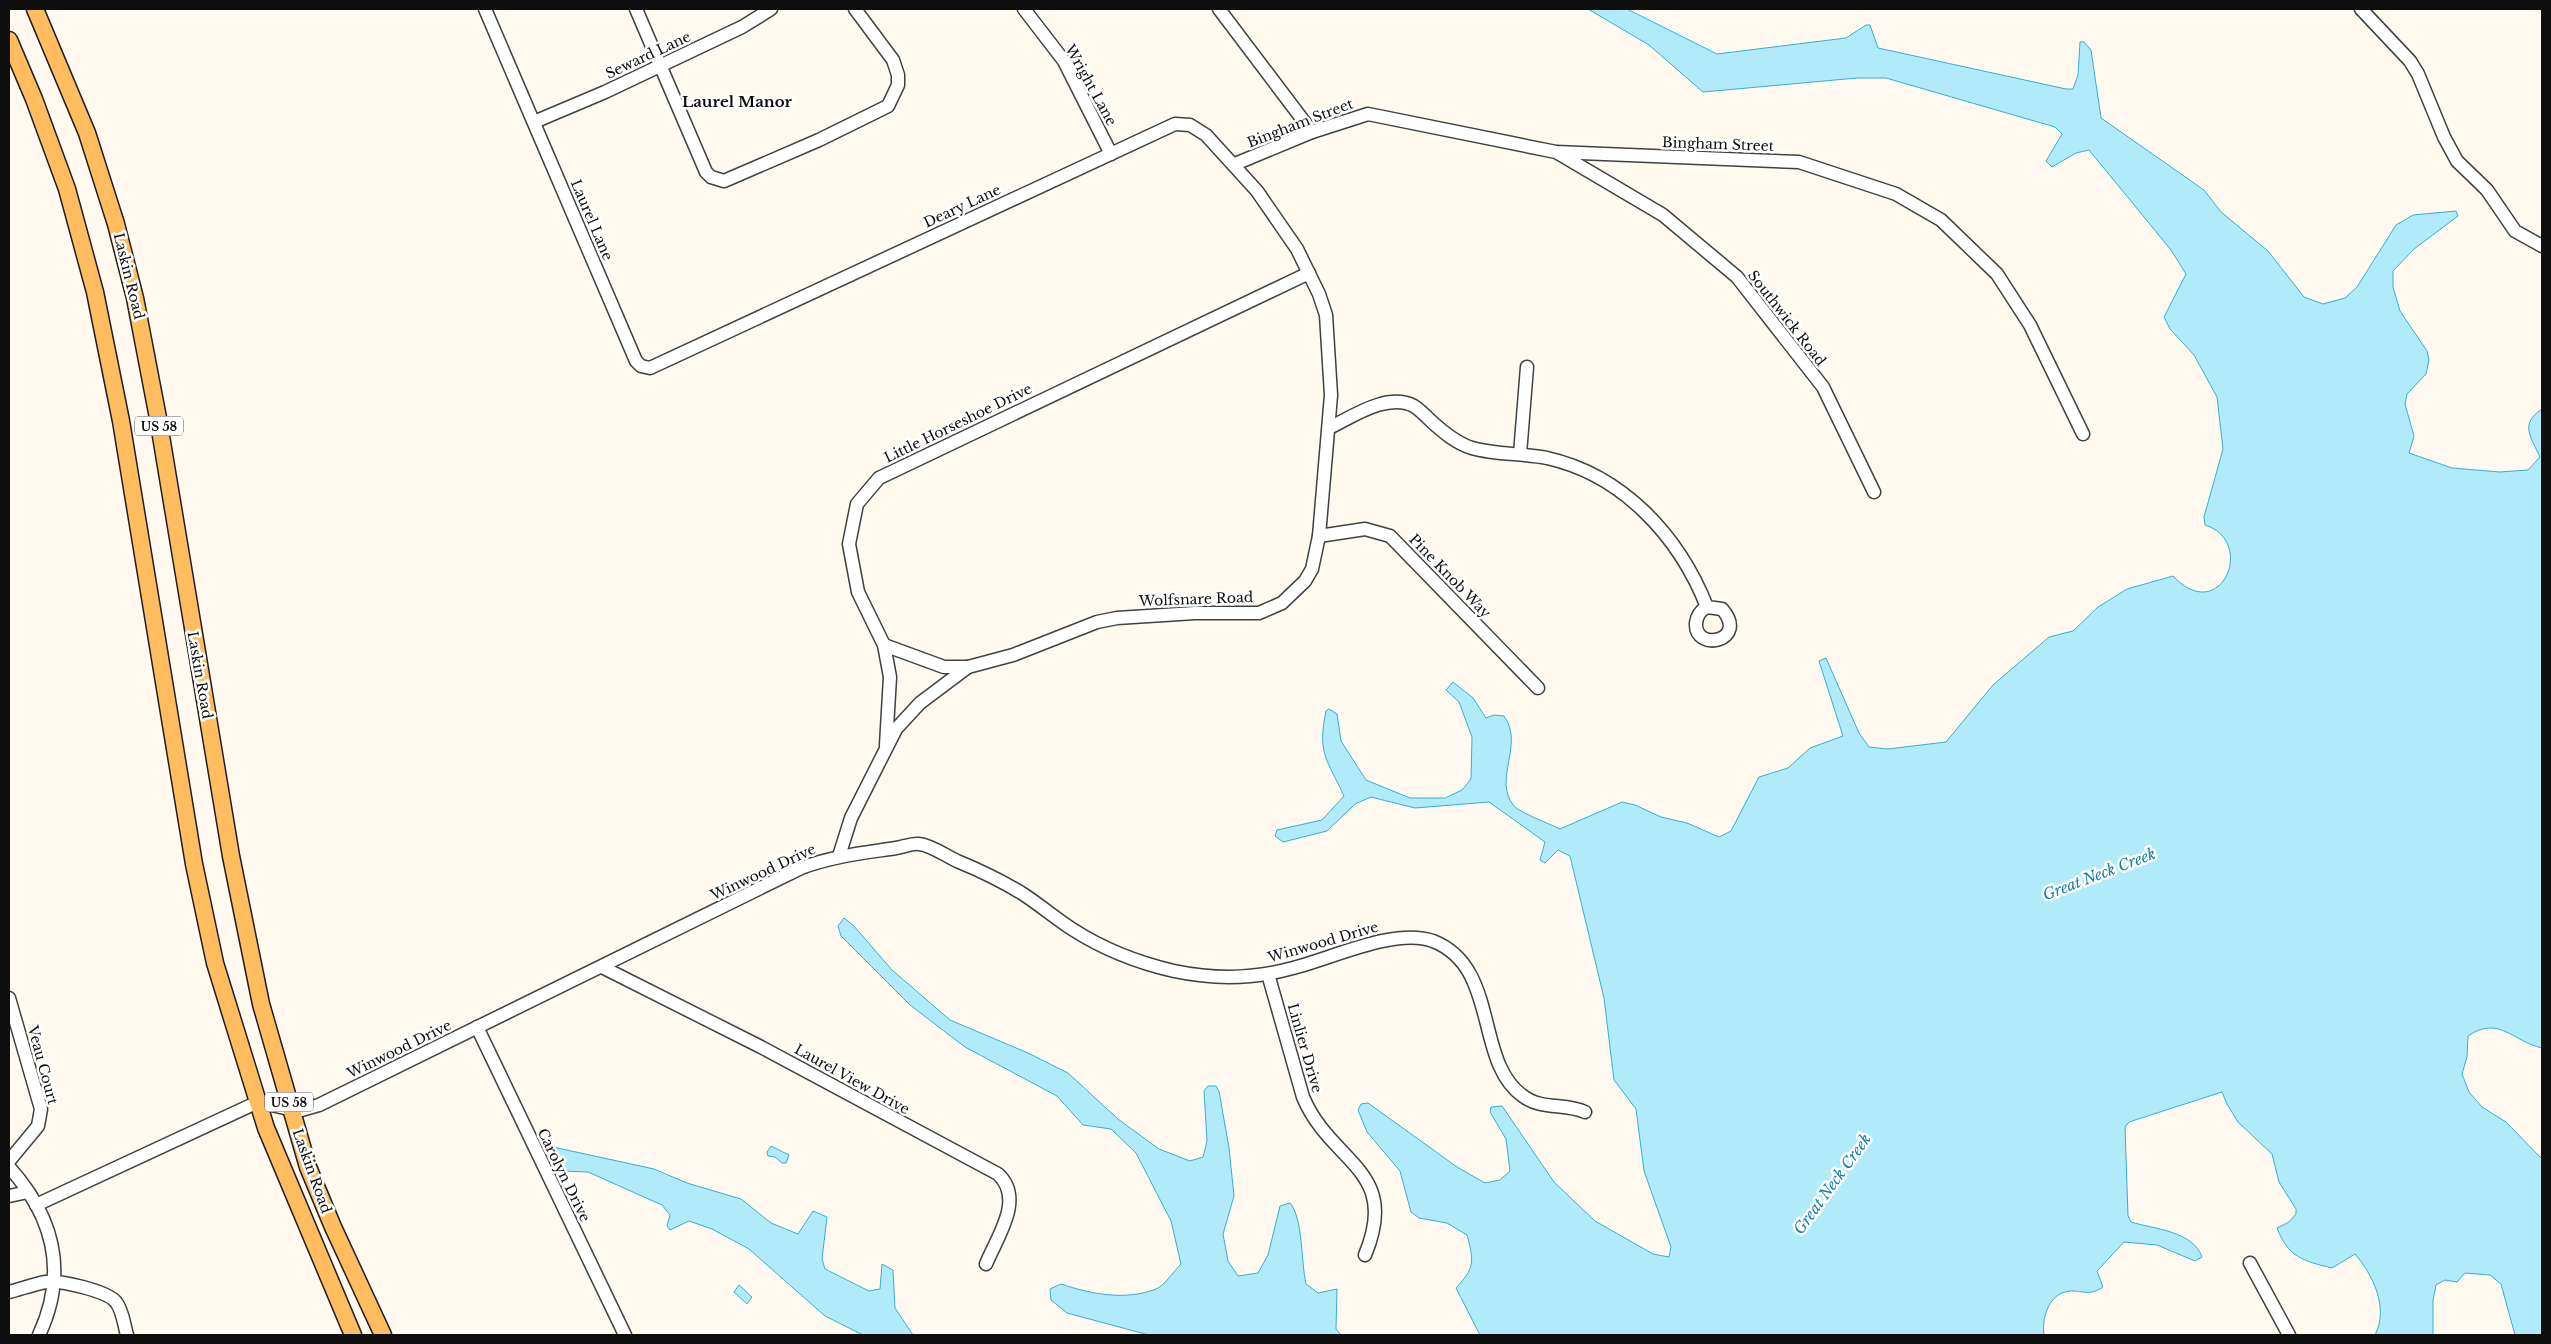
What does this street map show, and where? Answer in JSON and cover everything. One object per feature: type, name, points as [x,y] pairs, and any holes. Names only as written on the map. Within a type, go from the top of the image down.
[{"type":"main road","name":"Laskin Road","points":[[36,9],[87,133],[113,215],[133,290],[158,418],[237,890],[261,1004],[308,1167],[383,1335]]},
{"type":"main road","name":"Laskin Road","points":[[9,40],[34,99],[64,180],[95,292],[121,421],[203,913],[215,963],[258,1102],[304,1220],[353,1335]]},
{"type":"street","name":"Laurel Lane","points":[[485,9],[636,361],[641,366],[650,368],[716,337]]},
{"type":"street","points":[[636,9],[706,172],[718,180],[731,179],[854,124],[888,106],[898,85],[897,69],[893,60],[855,9]]},
{"type":"street","name":"Seward Lane","points":[[534,122],[742,28],[771,9]]},
{"type":"street","name":"Wright Lane","points":[[1024,9],[1064,61],[1111,154]]},
{"type":"street","points":[[1219,9],[1312,132]]},
{"type":"street","points":[[2360,9],[2410,61],[2418,74],[2444,137],[2458,161],[2487,190],[2515,231],[2542,246]]},
{"type":"street","name":"Bingham Street","points":[[1235,164],[1312,132],[1368,114],[1556,152],[1799,162],[1896,194],[1941,220],[1997,274],[2030,324],[2083,434]]},
{"type":"street","name":"Deary Lane","points":[[716,337],[1175,124],[1184,123],[1196,128],[1217,146]]},
{"type":"street","name":"Wolfsnare Road","points":[[839,856],[851,818],[886,747],[907,715],[968,667],[1013,655],[1097,622],[1117,618],[1186,613],[1259,613],[1282,603],[1305,581],[1312,569],[1319,536],[1329,428],[1331,395],[1328,330],[1319,294],[1309,272],[1280,223],[1235,164],[1217,146]]},
{"type":"street","name":"Southwick Road","points":[[1556,152],[1663,215],[1737,278],[1823,387],[1874,492]]},
{"type":"street","name":"Little Horseshoe Drive","points":[[886,747],[890,677],[884,645],[858,592],[849,544],[857,504],[879,478],[1309,272]]},
{"type":"street","points":[[1520,454],[1527,367]]},
{"type":"street","points":[[1329,428],[1379,405],[1401,402],[1418,409],[1447,435],[1469,447],[1496,453],[1520,454],[1577,466],[1629,496],[1648,515],[1682,557],[1707,607]]},
{"type":"street","name":"Pine Knob Way","points":[[1319,536],[1365,529],[1390,536],[1538,688]]},
{"type":"street","points":[[884,645],[944,667],[968,667]]},
{"type":"street","name":"Winwood Drive","points":[[258,1102],[298,1111],[319,1105],[801,868],[839,856],[919,844],[979,870],[1023,894],[1072,930],[1127,957],[1156,967],[1192,974],[1222,977],[1268,974],[1316,962],[1388,939],[1416,937],[1432,941],[1454,955],[1472,978],[1485,1011],[1500,1064],[1518,1092],[1533,1102],[1568,1107],[1585,1112]]},
{"type":"street","name":"Laurel View Drive","points":[[602,967],[761,1047],[998,1174],[1008,1187],[1011,1203],[986,1264]]},
{"type":"street","name":"Linlier Drive","points":[[1268,974],[1309,1112],[1321,1130],[1363,1173],[1374,1196],[1376,1223],[1365,1256]]},
{"type":"street","name":"Veau Court","points":[[9,998],[41,1109],[38,1126],[9,1160]]},
{"type":"street","name":"Carolyn Drive","points":[[477,1027],[625,1335]]},
{"type":"street","points":[[36,1205],[258,1102]]},
{"type":"street","points":[[9,1167],[36,1205],[47,1229],[52,1249],[56,1282],[51,1308],[39,1335]]},
{"type":"street","points":[[9,1196],[28,1192]]},
{"type":"street","points":[[2250,1263],[2289,1335]]},
{"type":"street","points":[[9,1292],[46,1282],[56,1282],[111,1297],[120,1309],[127,1335]]},
{"type":"water","name":"Great Neck Creek","points":[[1588,9],[1627,9],[1717,54],[1846,38],[1866,25],[1870,25],[1878,48],[2066,89],[2073,89],[2078,75],[2080,42],[2084,42],[2091,50],[2101,118],[2204,190],[2221,212],[2268,251],[2304,297],[2323,304],[2345,298],[2357,287],[2396,225],[2413,215],[2456,211],[2458,216],[2414,249],[2393,271],[2393,287],[2400,311],[2427,351],[2429,360],[2426,374],[2407,394],[2405,404],[2414,436],[2409,453],[2452,468],[2500,472],[2528,470],[2540,457],[2531,437],[2529,426],[2531,420],[2542,409],[2542,1048],[2531,1045],[2497,1029],[2479,1030],[2468,1036],[2467,1057],[2462,1074],[2469,1092],[2482,1107],[2506,1122],[2542,1159],[2542,1335],[2515,1335],[2501,1284],[2490,1275],[2465,1273],[2457,1282],[2445,1280],[2436,1285],[2433,1300],[2433,1335],[2375,1335],[2379,1325],[2380,1303],[2368,1272],[2355,1254],[2332,1268],[2305,1260],[2286,1246],[2277,1228],[2289,1222],[2296,1214],[2296,1209],[2279,1182],[2272,1154],[2238,1122],[2222,1092],[2129,1122],[2125,1127],[2128,1216],[2131,1222],[2182,1236],[2197,1248],[2202,1257],[2195,1261],[2157,1245],[2124,1242],[2097,1271],[2103,1287],[2092,1292],[2065,1292],[2054,1299],[2045,1316],[2044,1335],[1480,1335],[1456,1288],[1470,1269],[1472,1258],[1467,1235],[1447,1223],[1419,1218],[1411,1212],[1400,1171],[1367,1132],[1358,1110],[1361,1104],[1368,1103],[1457,1167],[1485,1183],[1500,1180],[1510,1171],[1506,1139],[1490,1112],[1491,1107],[1502,1106],[1554,1182],[1595,1221],[1653,1254],[1669,1257],[1671,1247],[1644,1171],[1636,1109],[1614,1080],[1604,998],[1570,856],[1558,850],[1545,863],[1540,860],[1545,842],[1489,802],[1415,808],[1371,797],[1355,804],[1327,831],[1283,842],[1275,836],[1277,830],[1322,820],[1344,796],[1328,764],[1323,747],[1323,725],[1326,711],[1329,709],[1337,714],[1341,741],[1366,780],[1410,798],[1445,798],[1462,790],[1471,779],[1472,737],[1459,702],[1446,690],[1453,682],[1473,698],[1486,718],[1494,715],[1504,716],[1510,727],[1511,750],[1506,785],[1508,796],[1514,806],[1523,812],[1560,829],[1622,802],[1635,805],[1661,817],[1687,823],[1719,837],[1731,831],[1759,777],[1788,768],[1810,748],[1843,736],[1819,661],[1826,658],[1859,733],[1869,747],[1888,749],[1946,742],[1993,685],[2049,637],[2073,631],[2098,607],[2127,589],[2173,576],[2190,589],[2206,592],[2218,586],[2226,576],[2230,562],[2229,547],[2221,534],[2205,525],[2204,517],[2223,449],[2217,397],[2194,355],[2170,329],[2164,317],[2186,274],[2171,250],[2089,150],[2076,153],[2052,167],[2046,161],[2062,134],[2055,127],[1886,78],[1857,78],[1703,92],[1649,45]]},
{"type":"water","points":[[844,918],[853,925],[892,970],[950,1020],[1028,1053],[1068,1073],[1118,1119],[1159,1149],[1190,1161],[1203,1157],[1207,1141],[1204,1091],[1208,1086],[1216,1086],[1219,1091],[1229,1148],[1234,1196],[1223,1234],[1228,1261],[1238,1276],[1258,1273],[1268,1255],[1280,1206],[1290,1203],[1299,1229],[1306,1284],[1318,1293],[1337,1289],[1336,1329],[1341,1335],[1149,1335],[1067,1313],[1051,1300],[1050,1289],[1061,1284],[1084,1291],[1108,1295],[1144,1293],[1159,1287],[1181,1264],[1171,1221],[1136,1153],[1111,1129],[1083,1125],[1057,1096],[965,1047],[910,1005],[841,936],[838,926]]},
{"type":"water","points":[[771,1146],[789,1155],[786,1163],[782,1163],[775,1157],[768,1156],[767,1152]]},
{"type":"water","points":[[553,1147],[654,1169],[687,1183],[741,1199],[771,1223],[798,1234],[813,1211],[827,1217],[822,1259],[825,1269],[869,1291],[880,1289],[882,1264],[893,1270],[895,1308],[913,1335],[863,1335],[825,1316],[749,1249],[712,1229],[689,1221],[670,1230],[667,1226],[670,1215],[662,1205],[588,1172],[562,1171]]},
{"type":"water","points":[[739,1285],[752,1297],[747,1304],[734,1292]]},
{"type":"district","name":"Laurel Manor","points":[[737,101]]}]
